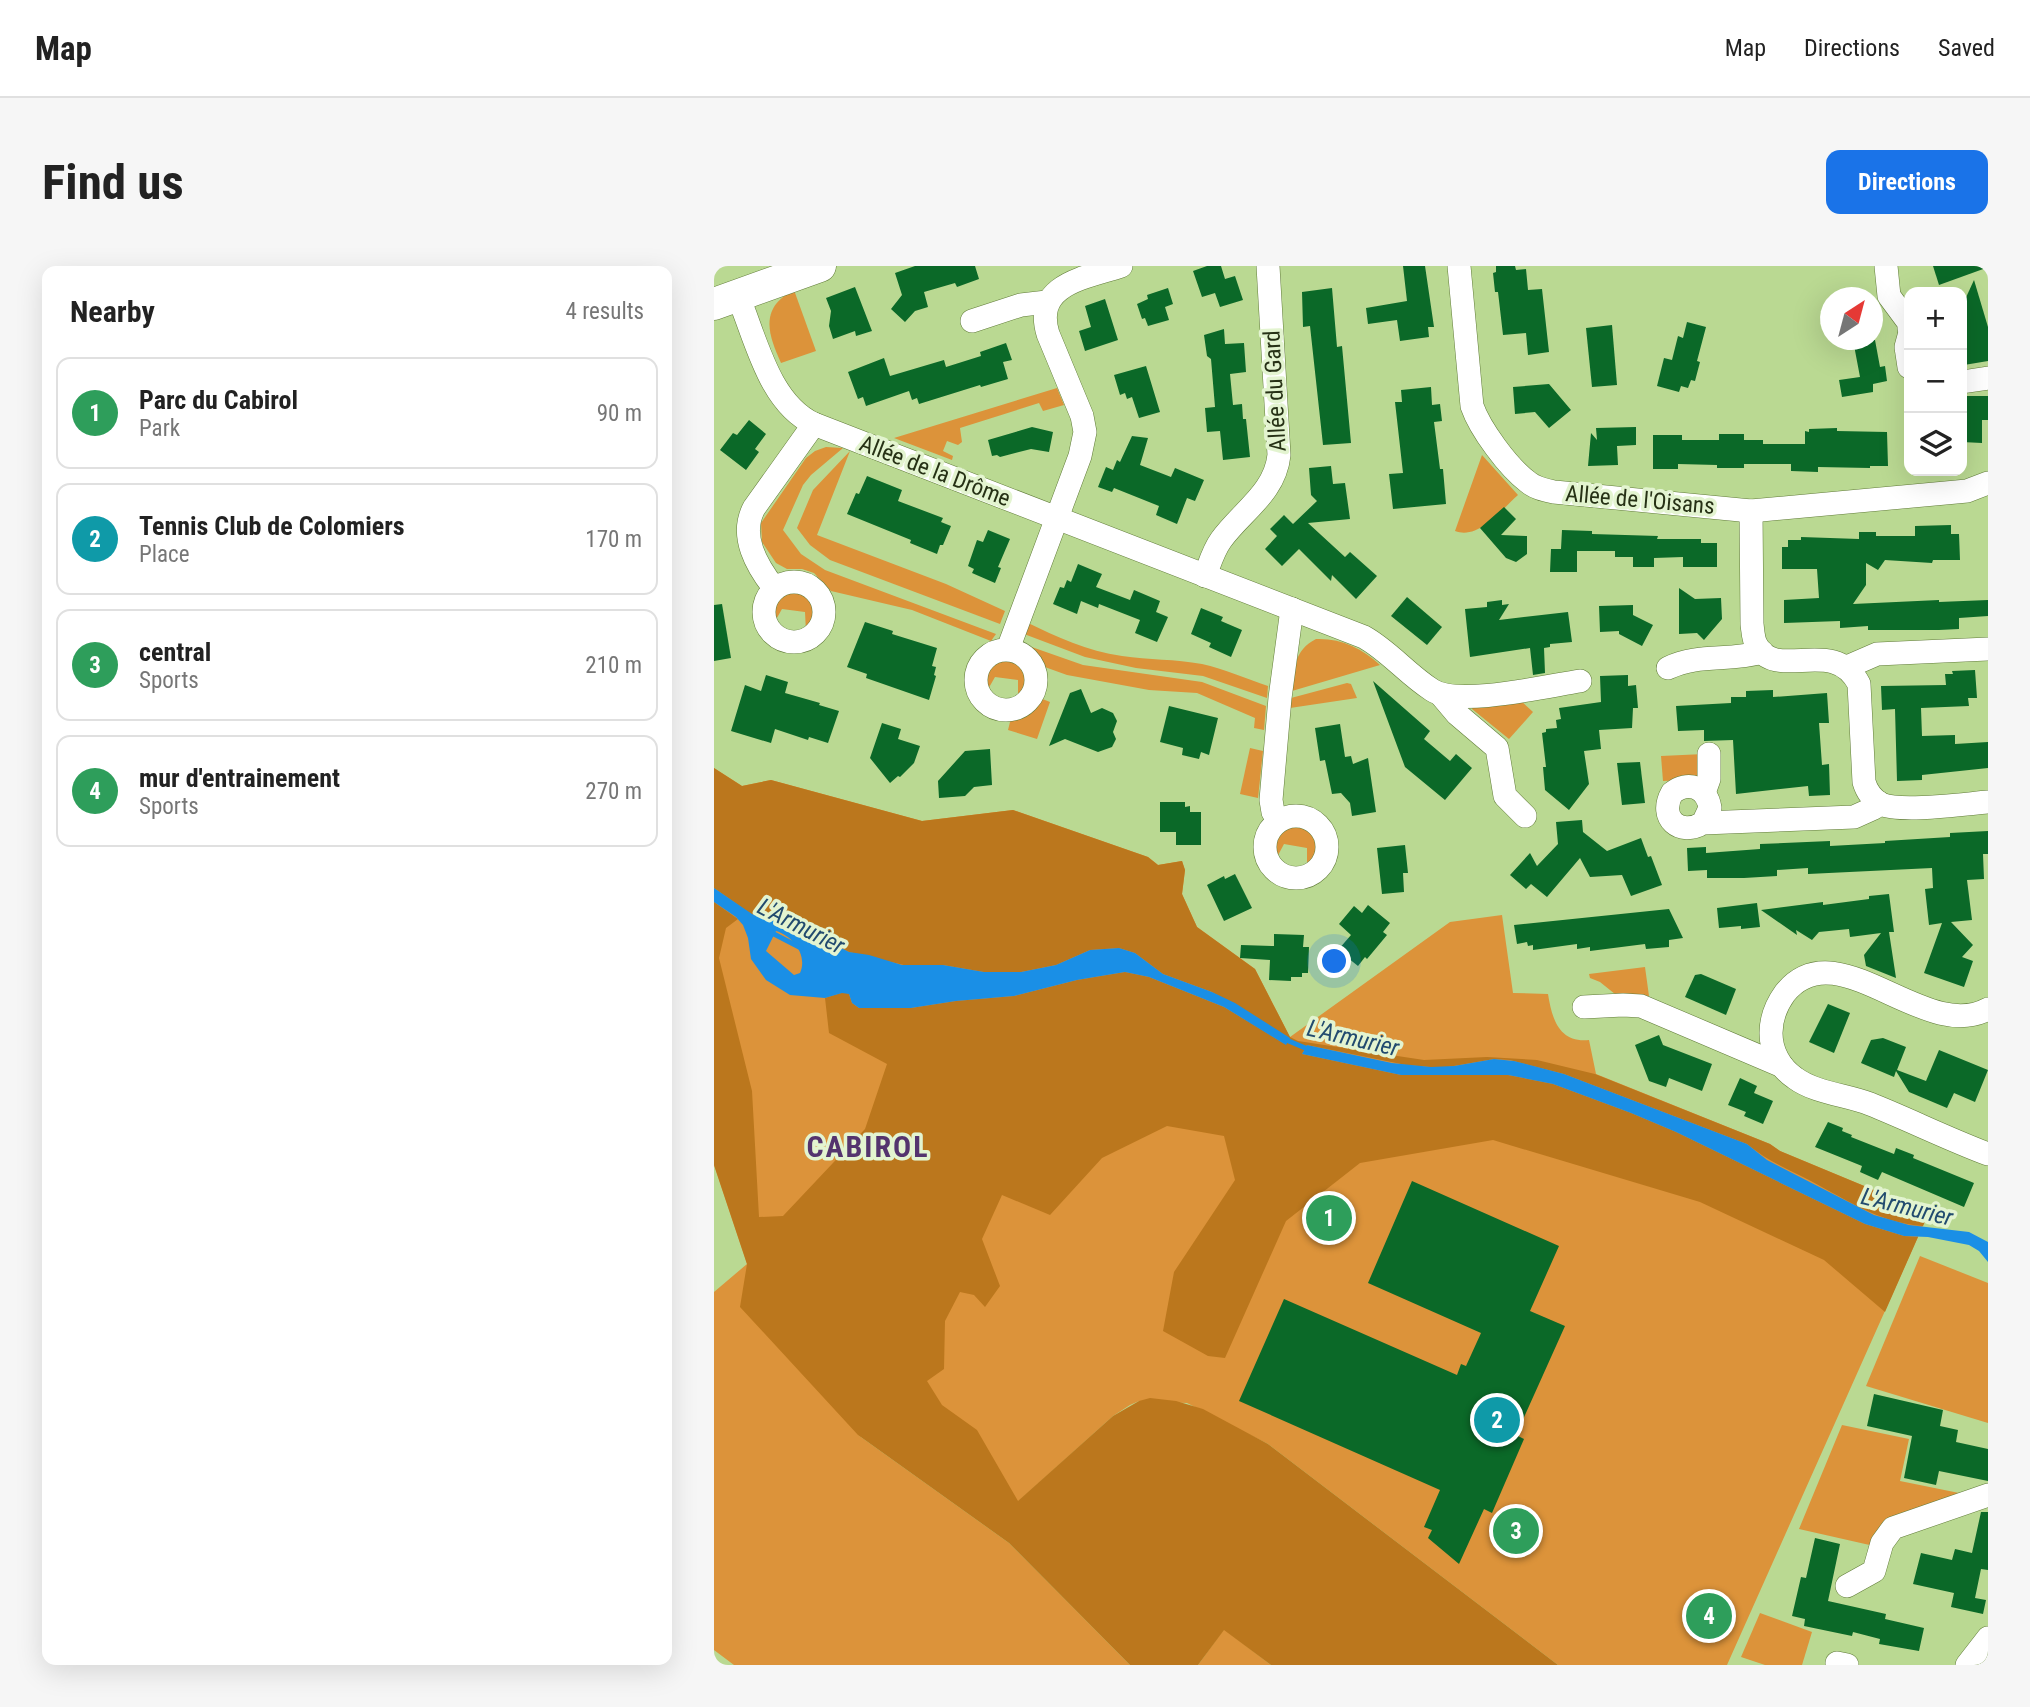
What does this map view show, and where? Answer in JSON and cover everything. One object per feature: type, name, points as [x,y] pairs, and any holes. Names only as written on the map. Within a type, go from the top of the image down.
[{"type":"main road","points":[[726,300],[820,266]]},
{"type":"street","points":[[1008,649],[1080,456],[1085,432],[1082,416],[1044,321],[1048,302],[1053,294],[1071,282],[1121,266]]},
{"type":"street","name":"Allée du Gard","points":[[1205,576],[1221,540],[1265,492],[1277,470],[1279,455],[1268,266]]},
{"type":"street","name":"Allée de l'Oisans","points":[[1459,266],[1472,406],[1478,424],[1527,482],[1539,489],[1751,511],[1967,491],[1988,483]]},
{"type":"street","points":[[1886,266],[1889,296],[1904,316]]},
{"type":"street","name":"Allée de la Drôme","points":[[726,300],[760,353],[782,398],[792,410],[814,424],[1373,642],[1441,695],[1448,706],[1497,748],[1505,796],[1525,816]]},
{"type":"street","points":[[972,321],[1021,305],[1048,302]]},
{"type":"street","points":[[1967,381],[1988,378]]},
{"type":"street","points":[[774,588],[751,548],[748,522],[754,508],[814,424]]},
{"type":"street","points":[[1751,511],[1752,624],[1755,641],[1762,652],[1779,660],[1825,659],[1847,667],[1858,684],[1864,782],[1869,794],[1878,802],[1899,808],[1988,802]]},
{"type":"street","points":[[1278,821],[1272,812],[1271,800],[1281,684],[1292,609]]},
{"type":"street","points":[[1847,667],[1877,654],[1988,649]]},
{"type":"street","points":[[1668,668],[1685,660],[1747,657],[1762,652]]},
{"type":"street","points":[[1441,695],[1466,697],[1580,681]]},
{"type":"street","points":[[1704,793],[1709,779],[1709,754]]},
{"type":"street","points":[[1703,823],[1710,808],[1704,793],[1692,786],[1677,789],[1668,800],[1669,816],[1680,828],[1688,829],[1703,823],[1854,817],[1874,808],[1878,802]]},
{"type":"street","points":[[1988,1009],[1963,1017],[1939,1014],[1854,978],[1826,972],[1812,975],[1792,986],[1778,1005],[1771,1025],[1773,1048],[1782,1066],[1803,1083],[1869,1104],[1988,1154]]},
{"type":"street","points":[[1584,1007],[1641,1006],[1782,1066]]},
{"type":"street","points":[[1715,1037],[1758,1031],[1771,1025]]},
{"type":"street","points":[[1847,1587],[1874,1571],[1882,1543],[1893,1528],[1988,1495]]},
{"type":"street","points":[[1967,1665],[1988,1638]]},
{"type":"shaded area","points":[[794,290],[816,351],[781,363],[770,332],[771,313],[783,297]]},
{"type":"shaded area","points":[[1057,388],[1064,405],[1043,411],[1039,403],[960,428],[962,442],[958,445],[947,441],[943,451],[953,456],[952,460],[894,438]]},
{"type":"shaded area","points":[[826,447],[843,448],[803,485],[783,530],[801,554],[825,570],[996,634],[991,641],[912,610],[831,591],[814,573],[802,569],[787,569],[776,563],[762,542],[761,523],[806,458]]},
{"type":"shaded area","points":[[850,451],[817,535],[946,584],[1005,611],[1000,624],[830,560],[810,545],[797,528],[813,490]]},
{"type":"shaded area","points":[[1482,455],[1518,495],[1481,528],[1464,533],[1455,531]]},
{"type":"shaded area","points":[[791,589],[807,594],[815,605],[815,618],[806,632],[805,612],[782,609],[774,623],[771,615],[775,598]]},
{"type":"shaded area","points":[[1026,622],[1072,643],[1109,654],[1192,662],[1219,669],[1268,686],[1267,698],[1203,676],[1136,668],[1085,657],[1024,634]]},
{"type":"shaded area","points":[[1316,639],[1351,645],[1380,665],[1292,691],[1299,654]]},
{"type":"shaded area","points":[[1026,645],[1083,665],[1202,682],[1266,706],[1264,730],[1254,728],[1255,718],[1197,693],[1149,690],[1067,675],[1042,666]]},
{"type":"shaded area","points":[[1004,657],[1019,662],[1028,673],[1027,687],[1018,700],[1018,680],[995,677],[987,691],[987,670],[993,662]]},
{"type":"shaded area","points":[[1351,684],[1357,698],[1290,708],[1291,698]]},
{"type":"shaded area","points":[[1040,698],[1050,702],[1037,739],[1008,730],[1011,718],[1028,712]]},
{"type":"shaded area","points":[[1519,699],[1533,712],[1509,739],[1472,709],[1473,707]]},
{"type":"shaded area","points":[[1250,748],[1263,751],[1258,798],[1240,794]]},
{"type":"shaded area","points":[[1704,754],[1705,779],[1663,781],[1661,756]]},
{"type":"shaded area","points":[[714,768],[742,786],[771,780],[922,821],[1013,810],[1148,857],[1158,865],[1182,861],[1185,870],[1182,894],[1197,927],[1255,969],[1290,1037],[1450,922],[1502,915],[1513,993],[1548,994],[1559,1028],[1570,1038],[1589,1040],[1596,1074],[1770,1144],[1780,1151],[1910,1205],[1930,1210],[1727,1665],[1558,1665],[1268,1444],[1187,1403],[1139,1401],[1113,1416],[1002,1516],[858,1435],[1009,1543],[1130,1665],[734,1665],[714,1650],[714,1292],[747,1264],[714,1165]]},
{"type":"shaded area","points":[[714,768],[742,786],[771,780],[922,821],[1013,810],[1148,857],[1158,865],[1182,861],[1185,870],[1182,894],[1197,927],[1255,969],[1290,1037],[1298,1041],[1424,1060],[1487,1057],[1537,1060],[1595,1074],[1770,1144],[1780,1151],[1910,1205],[1930,1210],[1923,1226],[1890,1220],[1846,1201],[1774,1162],[1747,1144],[1564,1074],[1510,1060],[1494,1059],[1442,1068],[1406,1065],[1307,1045],[1302,1054],[1401,1075],[1508,1075],[1553,1084],[1676,1132],[1865,1224],[1904,1236],[1918,1237],[1885,1312],[1824,1260],[1700,1202],[1493,1140],[1360,1163],[1286,1221],[1225,1358],[1208,1356],[1163,1331],[1174,1272],[1235,1180],[1224,1136],[1167,1126],[1102,1158],[1050,1215],[1002,1195],[982,1239],[1000,1286],[985,1307],[974,1295],[960,1292],[945,1321],[944,1369],[927,1381],[942,1405],[977,1430],[1018,1501],[1113,1416],[1139,1401],[1150,1398],[1176,1401],[1203,1409],[1268,1444],[1558,1665],[1271,1665],[1224,1630],[1198,1665],[1130,1665],[1009,1543],[858,1435],[740,1307],[747,1264],[714,1165],[714,902],[738,919],[726,928],[719,958],[752,1091],[759,1217],[783,1216],[865,1129],[887,1064],[829,1033],[825,998],[844,992],[849,994],[852,1003],[859,1008],[911,1008],[1014,996],[1077,980],[1125,972],[1149,977],[1224,1007],[1285,1044],[1289,1038],[1212,992],[1163,974],[1135,953],[1119,948],[1090,950],[1056,965],[1021,972],[984,972],[943,965],[908,966],[849,952],[810,932],[751,914],[714,888]]},
{"type":"shaded area","points":[[1293,824],[1309,829],[1317,840],[1317,853],[1307,867],[1307,848],[1284,844],[1276,859],[1276,837]]},
{"type":"shaded area","points":[[1645,967],[1649,996],[1615,994],[1590,978],[1589,974]]},
{"type":"shaded area","points":[[1920,1256],[1988,1283],[1988,1423],[1866,1386]]},
{"type":"shaded area","points":[[1842,1425],[1909,1439],[1900,1481],[1964,1494],[1898,1514],[1881,1528],[1874,1546],[1799,1529]]},
{"type":"shaded area","points":[[1760,1613],[1812,1632],[1802,1665],[1765,1665],[1741,1657]]},
{"type":"shaded area","points":[[1224,1629],[1271,1665],[1198,1665]]},
{"type":"water","points":[[714,888],[752,914],[810,932],[849,952],[902,965],[943,965],[984,972],[1021,972],[1056,965],[1090,950],[1119,948],[1135,953],[1163,974],[1235,1003],[1290,1038],[1286,1045],[1224,1007],[1149,977],[1125,972],[1077,980],[1014,996],[911,1008],[859,1008],[852,1003],[849,994],[842,993],[825,998],[790,995],[766,980],[751,959],[743,925],[714,902]],"holes":[[[776,931],[793,942],[800,953],[800,973],[794,975],[766,951]]]},
{"type":"water","points":[[1307,1045],[1392,1063],[1431,1067],[1494,1059],[1514,1061],[1564,1074],[1747,1144],[1767,1160],[1874,1215],[1909,1225],[1969,1232],[1988,1242],[1988,1262],[1979,1251],[1969,1245],[1928,1237],[1904,1236],[1865,1224],[1676,1132],[1553,1084],[1508,1075],[1401,1075],[1302,1054]]},
{"type":"building","points":[[915,266],[975,266],[979,279],[957,287],[955,283],[924,292],[928,307],[915,311],[905,322],[891,309],[902,295],[895,273]]},
{"type":"building","points":[[1207,266],[1221,266],[1225,279],[1235,276],[1243,300],[1220,307],[1215,293],[1202,297],[1193,271]]},
{"type":"building","points":[[1403,266],[1425,266],[1434,327],[1428,327],[1429,337],[1400,341],[1397,320],[1368,324],[1366,308],[1407,301]]},
{"type":"building","points":[[1496,266],[1526,269],[1528,290],[1542,289],[1549,352],[1528,355],[1526,333],[1503,335],[1493,273],[1496,272]]},
{"type":"building","points":[[1933,266],[1986,266],[1986,268],[1939,285]]},
{"type":"building","points":[[1974,280],[1988,327],[1988,361],[1967,364],[1967,350],[1967,295]]},
{"type":"building","points":[[855,287],[872,331],[856,336],[855,331],[833,339],[829,326],[831,311],[826,298]]},
{"type":"building","points":[[1168,288],[1173,304],[1165,307],[1169,320],[1148,326],[1145,318],[1142,319],[1137,304],[1148,299],[1147,295]]},
{"type":"building","points":[[1332,288],[1337,347],[1342,346],[1351,443],[1323,445],[1310,326],[1303,327],[1302,292]]},
{"type":"building","points":[[1105,299],[1118,340],[1085,351],[1079,331],[1091,327],[1085,306]]},
{"type":"building","points":[[1687,322],[1706,327],[1695,381],[1691,380],[1688,388],[1681,386],[1679,392],[1657,386],[1664,358],[1672,360],[1678,336],[1683,338]]},
{"type":"building","points":[[1612,325],[1617,385],[1592,387],[1586,328]]},
{"type":"building","points":[[1224,329],[1225,344],[1244,343],[1246,372],[1230,374],[1233,405],[1242,404],[1243,419],[1246,419],[1250,457],[1223,460],[1220,431],[1207,432],[1205,408],[1215,407],[1211,359],[1207,356],[1204,335]]},
{"type":"building","points":[[1006,343],[1012,360],[1003,362],[1008,379],[919,404],[917,398],[912,400],[909,391],[866,406],[863,397],[858,399],[848,372],[884,358],[890,376],[944,360],[946,367],[981,356],[980,352]]},
{"type":"building","points":[[1855,350],[1877,350],[1880,367],[1885,366],[1887,381],[1873,384],[1873,392],[1842,397],[1839,380],[1860,377]]},
{"type":"building","points":[[1146,366],[1160,412],[1139,418],[1132,397],[1127,399],[1125,393],[1120,395],[1114,375]]},
{"type":"building","points":[[1549,384],[1571,410],[1549,428],[1535,412],[1515,414],[1513,387]]},
{"type":"building","points":[[1431,387],[1432,405],[1440,404],[1442,421],[1434,422],[1446,504],[1393,509],[1389,474],[1403,473],[1395,402],[1402,402],[1401,390]]},
{"type":"building","points":[[1967,396],[1988,396],[1988,420],[1982,420],[1982,443],[1967,442]]},
{"type":"building","points":[[749,420],[766,434],[755,449],[759,452],[746,470],[720,450],[733,433],[737,435]]},
{"type":"building","points":[[1032,427],[1053,432],[1049,452],[1031,449],[1000,457],[992,456],[988,440]]},
{"type":"building","points":[[1636,427],[1636,445],[1617,446],[1618,465],[1588,466],[1591,433],[1597,440],[1596,428]]},
{"type":"building","points":[[1837,428],[1837,431],[1887,432],[1888,466],[1818,467],[1818,472],[1791,471],[1791,464],[1744,464],[1744,468],[1717,468],[1717,465],[1678,464],[1678,469],[1653,469],[1653,435],[1682,435],[1682,440],[1719,440],[1719,434],[1744,434],[1744,440],[1763,440],[1763,444],[1805,444],[1805,431],[1809,432],[1809,429]]},
{"type":"building","points":[[1132,436],[1148,438],[1140,465],[1171,477],[1175,468],[1204,480],[1195,501],[1187,498],[1177,524],[1156,515],[1159,506],[1114,488],[1112,492],[1098,487],[1106,467],[1113,470],[1117,460],[1120,462]]},
{"type":"building","points":[[1331,466],[1333,484],[1345,483],[1350,519],[1308,523],[1345,557],[1350,552],[1377,576],[1356,599],[1332,575],[1331,581],[1299,549],[1282,566],[1265,549],[1277,536],[1270,529],[1284,515],[1293,524],[1317,501],[1311,495],[1309,468]]},
{"type":"building","points":[[867,476],[902,490],[898,501],[943,518],[941,522],[951,526],[937,554],[910,543],[911,540],[847,514]]},
{"type":"building","points":[[1504,507],[1516,519],[1501,535],[1527,536],[1527,554],[1516,562],[1506,558],[1480,528]]},
{"type":"building","points":[[1951,525],[1951,534],[1959,534],[1960,560],[1933,560],[1932,563],[1885,560],[1878,570],[1866,563],[1866,585],[1853,604],[1988,600],[1988,616],[1959,618],[1959,629],[1939,630],[1868,630],[1868,626],[1840,628],[1840,621],[1784,623],[1784,600],[1819,598],[1817,569],[1782,569],[1782,547],[1788,547],[1788,540],[1801,540],[1801,537],[1859,539],[1859,532],[1876,532],[1876,536],[1915,536],[1915,526]]},
{"type":"building","points":[[988,530],[1010,539],[998,567],[1001,568],[995,583],[972,573],[974,569],[968,566],[977,540],[983,542]]},
{"type":"building","points":[[1562,530],[1592,531],[1592,534],[1658,536],[1657,539],[1701,539],[1701,543],[1717,543],[1717,567],[1683,567],[1683,557],[1654,558],[1654,567],[1633,567],[1633,557],[1615,557],[1615,551],[1577,551],[1577,572],[1550,572],[1551,549],[1561,549]]},
{"type":"building","points":[[1078,564],[1102,574],[1096,587],[1130,600],[1134,590],[1160,601],[1156,612],[1168,617],[1157,642],[1135,633],[1140,620],[1099,604],[1098,608],[1081,601],[1077,614],[1053,604],[1060,587],[1064,588],[1067,580],[1071,582]]},
{"type":"building","points":[[1679,588],[1695,599],[1721,598],[1722,619],[1704,640],[1697,633],[1679,634]]},
{"type":"building","points":[[1407,597],[1442,627],[1427,645],[1391,616]]},
{"type":"building","points":[[1502,600],[1502,605],[1509,604],[1499,620],[1568,612],[1572,642],[1550,644],[1550,647],[1544,648],[1545,673],[1533,675],[1530,648],[1470,657],[1465,609],[1487,607],[1487,602]]},
{"type":"building","points":[[722,604],[731,658],[714,661],[714,605]]},
{"type":"building","points":[[1633,605],[1633,615],[1653,625],[1642,646],[1619,634],[1619,631],[1600,632],[1599,606]]},
{"type":"building","points":[[1201,608],[1223,617],[1221,621],[1242,630],[1231,657],[1209,647],[1211,643],[1191,634]]},
{"type":"building","points":[[865,622],[893,631],[892,634],[937,648],[932,666],[936,667],[936,676],[929,700],[866,678],[867,674],[847,667]]},
{"type":"building","points":[[1975,670],[1977,698],[1968,698],[1969,706],[1921,708],[1922,736],[1955,735],[1955,744],[1988,742],[1988,768],[1922,775],[1922,780],[1897,781],[1895,709],[1882,710],[1881,686],[1946,685],[1945,674]]},
{"type":"building","points":[[766,675],[788,682],[785,693],[839,711],[828,743],[809,737],[808,740],[775,729],[771,743],[731,731],[745,685],[761,691]]},
{"type":"building","points":[[1628,675],[1628,686],[1636,685],[1638,708],[1633,708],[1632,728],[1599,730],[1601,749],[1584,751],[1589,784],[1569,810],[1545,790],[1543,767],[1546,767],[1542,733],[1546,732],[1546,729],[1557,728],[1556,720],[1561,719],[1559,708],[1601,702],[1600,676]]},
{"type":"building","points":[[1373,681],[1430,731],[1424,739],[1450,761],[1456,754],[1472,768],[1445,800],[1405,767]]},
{"type":"building","points":[[1081,689],[1091,713],[1102,708],[1113,713],[1117,721],[1113,732],[1116,739],[1112,747],[1098,752],[1065,739],[1049,746],[1070,693]]},
{"type":"building","points":[[1773,690],[1773,697],[1827,693],[1829,723],[1819,723],[1822,765],[1829,764],[1830,795],[1809,796],[1808,786],[1736,794],[1733,740],[1704,741],[1704,730],[1678,731],[1676,706],[1731,703],[1731,697],[1746,697],[1746,691]]},
{"type":"building","points":[[1169,706],[1218,718],[1209,755],[1201,752],[1199,759],[1182,755],[1183,748],[1160,742]]},
{"type":"building","points":[[882,723],[901,729],[898,739],[920,746],[914,763],[890,783],[870,758]]},
{"type":"building","points":[[1340,724],[1345,757],[1351,756],[1353,764],[1368,758],[1376,812],[1352,816],[1350,803],[1341,793],[1332,794],[1325,760],[1320,761],[1315,728]]},
{"type":"building","points":[[990,749],[992,785],[974,787],[965,796],[939,798],[938,781],[965,751]]},
{"type":"building","points":[[1640,762],[1645,803],[1622,805],[1617,763]]},
{"type":"building","points":[[1160,802],[1185,802],[1185,807],[1190,806],[1190,812],[1201,812],[1201,845],[1176,845],[1176,832],[1160,832]]},
{"type":"building","points":[[1582,820],[1583,832],[1607,851],[1641,838],[1662,885],[1631,896],[1622,875],[1590,877],[1580,858],[1547,897],[1531,884],[1526,889],[1510,875],[1530,853],[1537,866],[1558,844],[1556,822]]},
{"type":"building","points":[[1988,831],[1988,854],[1983,854],[1984,879],[1967,880],[1972,920],[1951,922],[1973,945],[1962,957],[1973,961],[1964,987],[1924,973],[1942,923],[1929,925],[1925,889],[1933,888],[1932,868],[1808,874],[1808,868],[1777,870],[1777,876],[1744,878],[1707,878],[1707,870],[1688,871],[1687,848],[1706,847],[1706,853],[1760,849],[1760,844],[1830,841],[1830,846],[1885,843],[1950,837],[1950,833]]},
{"type":"building","points":[[1405,845],[1408,873],[1403,873],[1404,892],[1382,894],[1377,848]]},
{"type":"building","points":[[1235,874],[1252,908],[1224,921],[1207,885],[1224,876],[1225,879]]},
{"type":"building","points":[[1889,894],[1894,932],[1889,932],[1896,978],[1866,966],[1864,955],[1881,933],[1850,937],[1849,929],[1819,932],[1812,940],[1796,930],[1797,935],[1761,910],[1823,902],[1823,905]]},
{"type":"building","points":[[1757,903],[1760,927],[1719,928],[1717,908]]},
{"type":"building","points":[[1368,905],[1390,923],[1383,932],[1387,935],[1358,966],[1338,950],[1351,935],[1339,924],[1354,906],[1362,913]]},
{"type":"building","points":[[1669,909],[1683,938],[1669,940],[1669,947],[1646,949],[1645,944],[1590,951],[1590,947],[1577,949],[1577,944],[1533,950],[1533,945],[1528,946],[1527,942],[1517,944],[1514,925]]},
{"type":"building","points":[[1274,934],[1304,935],[1303,947],[1309,947],[1308,973],[1302,973],[1302,977],[1291,977],[1291,981],[1269,980],[1270,960],[1240,958],[1241,945],[1274,946]]},
{"type":"building","points":[[1701,974],[1736,989],[1726,1015],[1685,997],[1695,975]]},
{"type":"building","points":[[1828,1004],[1850,1013],[1834,1053],[1809,1042]]},
{"type":"building","points":[[1659,1035],[1663,1045],[1712,1064],[1702,1091],[1669,1078],[1666,1087],[1649,1081],[1635,1045]]},
{"type":"building","points":[[1883,1038],[1906,1047],[1897,1070],[1926,1081],[1939,1050],[1988,1070],[1975,1102],[1954,1093],[1947,1108],[1909,1092],[1896,1071],[1894,1077],[1861,1063],[1871,1040]]},
{"type":"building","points":[[1740,1078],[1757,1086],[1754,1093],[1773,1101],[1763,1124],[1744,1116],[1746,1112],[1728,1105]]},
{"type":"building","points":[[1828,1122],[1843,1128],[1842,1131],[1852,1135],[1851,1137],[1894,1154],[1896,1148],[1914,1155],[1913,1158],[1974,1183],[1964,1207],[1882,1172],[1878,1180],[1860,1172],[1862,1166],[1815,1147]]},
{"type":"building","points":[[1412,1181],[1559,1246],[1530,1311],[1565,1326],[1516,1435],[1524,1439],[1492,1513],[1484,1509],[1459,1564],[1428,1538],[1432,1530],[1424,1527],[1440,1490],[1239,1401],[1284,1299],[1457,1375],[1461,1364],[1466,1366],[1481,1333],[1368,1283]]},
{"type":"building","points":[[1874,1394],[1943,1410],[1940,1426],[1958,1430],[1956,1442],[1988,1449],[1988,1481],[1939,1471],[1936,1485],[1904,1478],[1912,1436],[1867,1426]]},
{"type":"building","points":[[1981,1512],[1988,1512],[1988,1570],[1981,1569],[1975,1598],[1986,1600],[1983,1614],[1951,1607],[1954,1593],[1913,1584],[1921,1553],[1952,1560],[1955,1549],[1972,1553]]},
{"type":"building","points":[[1815,1538],[1840,1544],[1828,1601],[1886,1614],[1885,1619],[1924,1628],[1919,1651],[1879,1644],[1880,1639],[1853,1632],[1852,1636],[1804,1626],[1805,1619],[1792,1616],[1801,1577],[1806,1578]]},
{"type":"waterway","name":"L'Armurier","points":[[770,932],[801,948]]},
{"type":"waterway","name":"L'Armurier","points":[[1284,1039],[1310,1050]]},
{"type":"place","name":"Parc du Cabirol","points":[[1329,1218]]},
{"type":"place","name":"Tennis Club de Colomiers","points":[[1497,1420]]},
{"type":"place","name":"central","points":[[1516,1531]]},
{"type":"place","name":"mur d'entrainement","points":[[1709,1616]]},
{"type":"district","name":"CABIROL","points":[[868,1146]]}]
